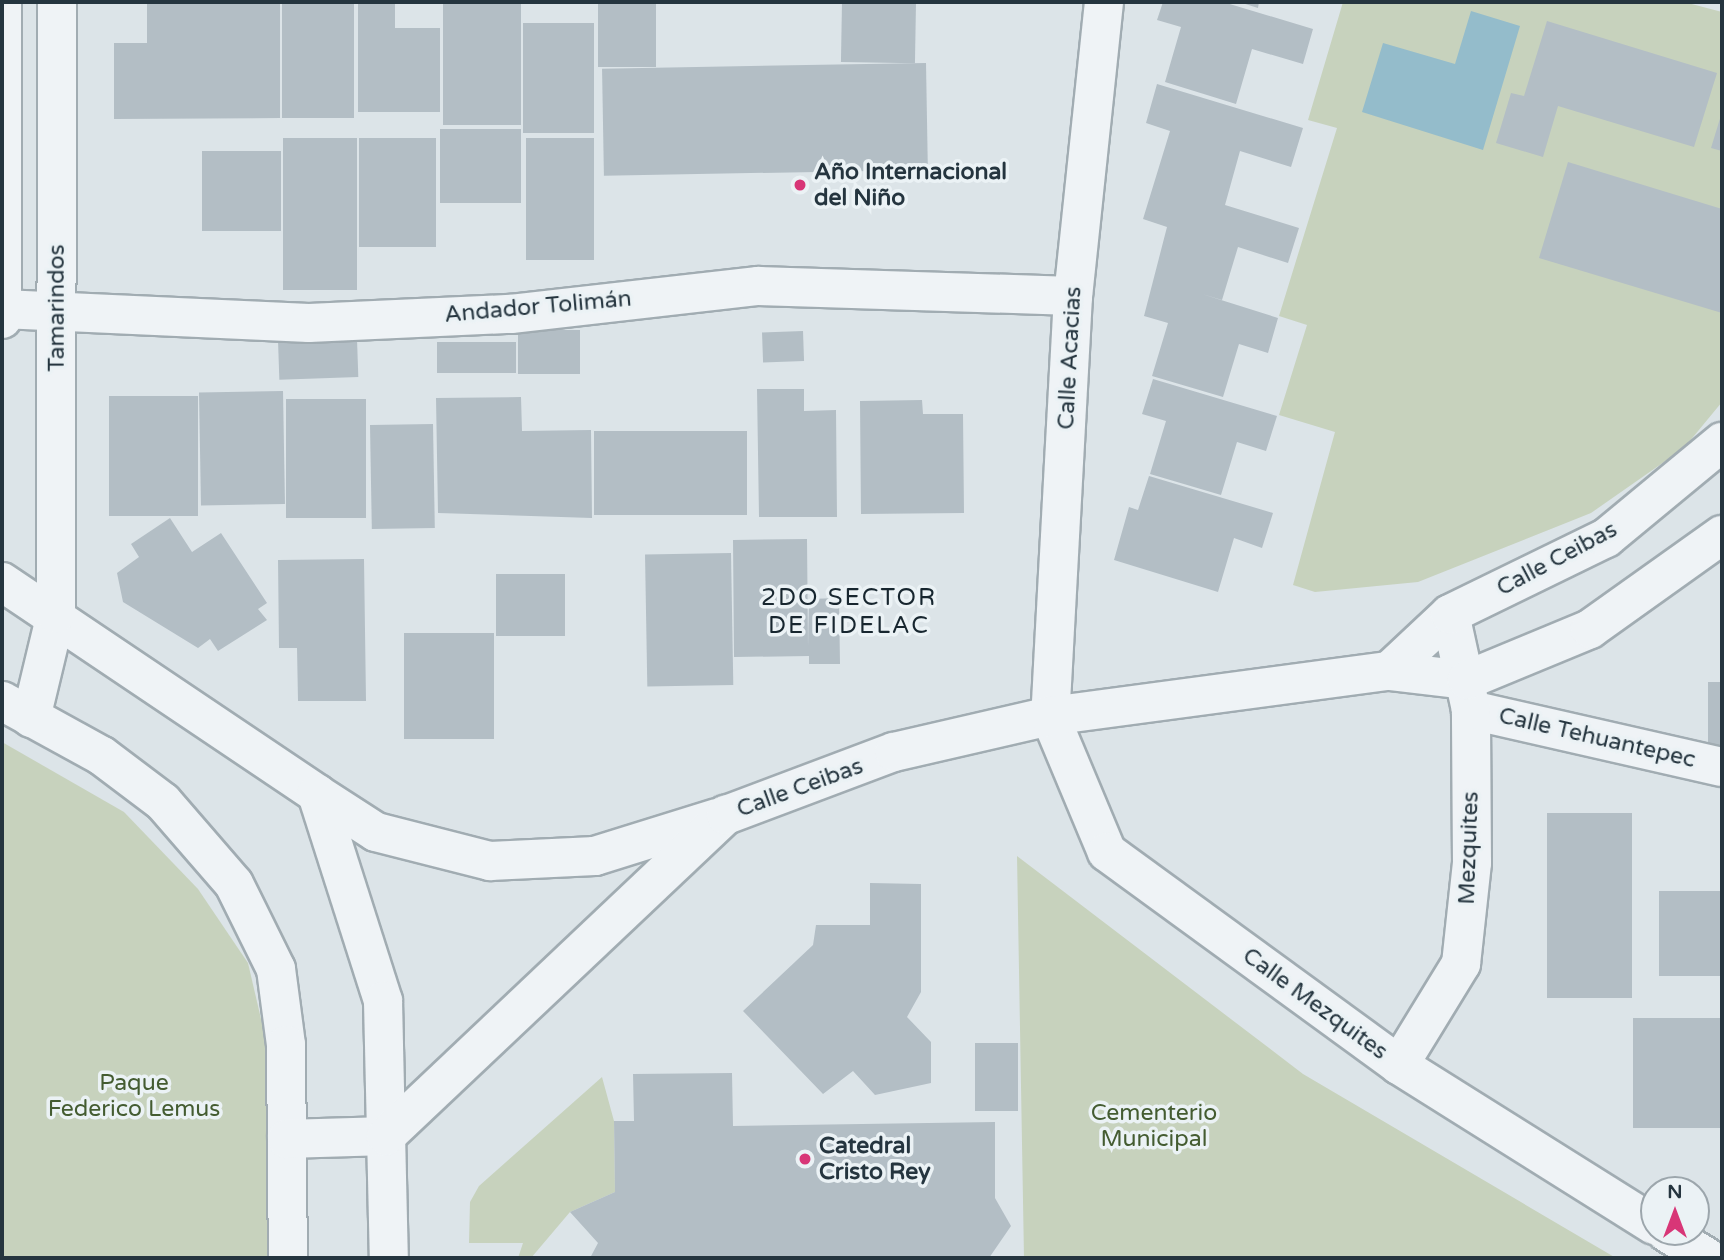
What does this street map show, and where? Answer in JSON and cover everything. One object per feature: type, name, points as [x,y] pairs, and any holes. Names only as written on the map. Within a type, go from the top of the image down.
[{"type":"street","points":[[2,2],[2,319]]},
{"type":"street","name":"Tamarindos","points":[[16,710],[55,614],[57,2]]},
{"type":"street","name":"Calle Acacias","points":[[1050,716],[1073,296],[1104,2]]},
{"type":"street","name":"Andador Tolimán","points":[[2,309],[309,323],[511,314],[758,285],[1073,296]]},
{"type":"street","name":"Calle Ceibas","points":[[1390,671],[1450,614],[1606,538],[1722,442]]},
{"type":"street","name":"Calle Ceibas","points":[[386,1136],[726,815],[894,752],[1050,716],[1390,671],[1469,695],[1590,629],[1722,535]]},
{"type":"street","points":[[2,582],[55,614],[376,832],[491,861],[595,856],[726,815]]},
{"type":"street","name":"Mezquites","points":[[1399,1065],[1461,964],[1472,863],[1469,695],[1450,614]]},
{"type":"street","name":"Calle Tehuantepec","points":[[1469,695],[1722,767]]},
{"type":"street","points":[[16,710],[102,756],[163,802],[234,884],[276,969],[286,1045],[288,1258]]},
{"type":"street","name":"Calle Mezquites","points":[[1050,716],[1107,852],[1399,1065],[1640,1216]]},
{"type":"street","points":[[317,794],[383,1001],[389,1258]]},
{"type":"street","points":[[287,1139],[386,1136]]},
{"type":"street","points":[[1689,1246],[1708,1258]]},
{"type":"green space","points":[[1343,2],[1684,2],[1722,12],[1722,402],[1684,448],[1591,513],[1418,582],[1315,592],[1293,585],[1335,432],[1279,415],[1307,325],[1279,316],[1337,128],[1308,120]]},
{"type":"green space","name":"Paque Federico Lemus","points":[[2,742],[124,812],[198,889],[248,963],[268,1049],[269,1258],[2,1258]]},
{"type":"green space","name":"Cementerio Municipal","points":[[1017,856],[1303,1074],[1616,1258],[1024,1258]]},
{"type":"green space","points":[[602,1077],[614,1121],[615,1192],[570,1212],[531,1258],[518,1258],[523,1243],[469,1243],[470,1202],[479,1186]]},
{"type":"water","points":[[1471,11],[1520,26],[1483,150],[1362,112],[1383,43],[1455,64]]},
{"type":"building","points":[[147,2],[280,2],[280,118],[114,119],[114,43],[147,43]]},
{"type":"building","points":[[358,2],[395,2],[395,28],[440,28],[440,112],[358,112]]},
{"type":"building","points":[[443,2],[521,2],[521,125],[443,125]]},
{"type":"building","points":[[598,2],[656,2],[656,67],[598,67]]},
{"type":"building","points":[[842,2],[916,3],[915,63],[841,62]]},
{"type":"building","points":[[1163,2],[1223,2],[1313,29],[1303,64],[1252,49],[1236,104],[1165,82],[1181,27],[1157,20]]},
{"type":"building","points":[[1239,2],[1259,2],[1258,8]]},
{"type":"building","points":[[282,3],[354,3],[354,118],[282,118]]},
{"type":"building","points":[[1547,21],[1717,73],[1694,147],[1558,106],[1543,157],[1496,143],[1511,93],[1524,96]]},
{"type":"building","points":[[523,23],[594,23],[594,133],[523,133]]},
{"type":"building","points":[[926,63],[928,170],[604,176],[602,69]]},
{"type":"building","points":[[1157,84],[1303,128],[1291,167],[1240,151],[1225,205],[1299,228],[1288,263],[1238,247],[1222,300],[1202,294],[1278,318],[1268,353],[1239,344],[1223,397],[1152,376],[1168,323],[1144,316],[1167,227],[1143,219],[1170,131],[1146,123]]},
{"type":"building","points":[[1722,112],[1722,151],[1711,148]]},
{"type":"building","points":[[440,129],[521,129],[521,203],[440,203]]},
{"type":"building","points":[[283,138],[357,138],[357,290],[283,290]]},
{"type":"building","points":[[359,138],[436,138],[436,247],[359,247]]},
{"type":"building","points":[[526,138],[594,138],[594,260],[526,260]]},
{"type":"building","points":[[202,151],[281,151],[281,231],[202,231]]},
{"type":"building","points":[[1568,162],[1722,209],[1722,313],[1539,258]]},
{"type":"building","points":[[518,330],[580,330],[580,374],[518,374]]},
{"type":"building","points":[[803,331],[804,361],[763,362],[762,332]]},
{"type":"building","points":[[357,339],[358,377],[279,380],[278,342]]},
{"type":"building","points":[[437,342],[516,342],[516,373],[437,373]]},
{"type":"building","points":[[1153,379],[1277,416],[1266,451],[1237,442],[1221,495],[1150,474],[1166,421],[1142,414]]},
{"type":"building","points":[[757,389],[804,389],[804,411],[836,410],[837,517],[759,517]]},
{"type":"building","points":[[283,391],[285,504],[201,505],[199,392]]},
{"type":"building","points":[[109,396],[198,396],[198,516],[109,516]]},
{"type":"building","points":[[521,397],[522,431],[591,430],[592,518],[438,513],[436,398]]},
{"type":"building","points":[[286,399],[366,399],[366,518],[286,518]]},
{"type":"building","points":[[922,400],[923,414],[963,414],[964,513],[861,514],[860,401]]},
{"type":"building","points":[[433,424],[435,528],[372,529],[370,425]]},
{"type":"building","points":[[594,431],[747,431],[747,515],[594,515]]},
{"type":"building","points":[[1149,476],[1273,513],[1262,548],[1234,538],[1218,592],[1114,560],[1129,507],[1138,510]]},
{"type":"building","points":[[170,518],[192,552],[221,533],[267,603],[258,609],[267,620],[218,651],[210,639],[198,648],[123,602],[117,573],[139,557],[131,544]]},
{"type":"building","points":[[807,539],[808,646],[809,599],[839,598],[840,664],[809,664],[809,656],[734,657],[733,540]]},
{"type":"building","points":[[731,553],[733,685],[647,686],[645,555]]},
{"type":"building","points":[[364,559],[366,701],[298,701],[297,648],[279,648],[278,560]]},
{"type":"building","points":[[496,574],[565,574],[565,636],[496,636]]},
{"type":"building","points":[[404,633],[494,633],[494,739],[404,739]]},
{"type":"building","points":[[1708,682],[1722,682],[1722,758],[1708,758]]},
{"type":"building","points":[[1547,813],[1632,813],[1632,998],[1547,998]]},
{"type":"building","points":[[870,883],[921,884],[921,992],[907,1017],[931,1042],[931,1083],[875,1095],[853,1071],[823,1094],[743,1011],[813,945],[816,925],[870,925]]},
{"type":"building","points":[[1659,891],[1722,891],[1722,976],[1659,976]]},
{"type":"building","points":[[1633,1018],[1722,1018],[1722,1128],[1633,1128]]},
{"type":"building","points":[[975,1043],[1018,1043],[1018,1111],[975,1111]]},
{"type":"building","name":"Catedral Cristo Rey","points":[[732,1073],[733,1126],[995,1122],[995,1198],[1011,1226],[989,1258],[590,1258],[598,1243],[570,1212],[615,1192],[614,1121],[634,1121],[633,1074]]},
{"type":"place","name":"Año Internacional del Niño","points":[[800,185]]},
{"type":"place","name":"Catedral Cristo Rey","points":[[805,1159]]},
{"type":"district","name":"2DO SECTOR DE FIDELAC","points":[[849,612]]}]
